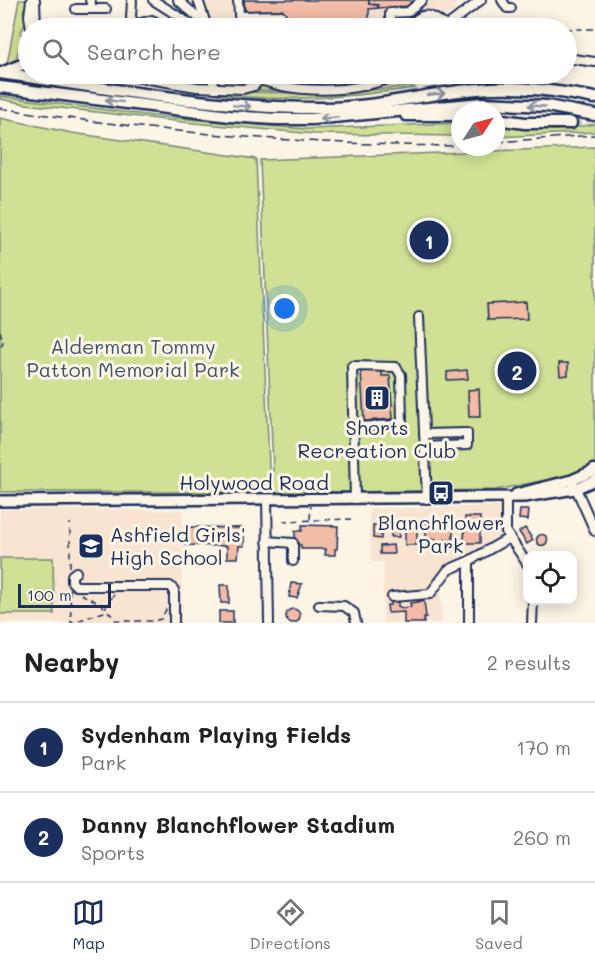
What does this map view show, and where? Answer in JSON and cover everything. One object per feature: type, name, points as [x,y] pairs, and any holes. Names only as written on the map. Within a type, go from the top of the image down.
[{"type":"highway","points":[[0,73],[18,63]]},
{"type":"highway","points":[[0,73],[18,74]]},
{"type":"highway","points":[[34,84],[49,93]]},
{"type":"highway","points":[[78,84],[166,99],[262,108],[328,108],[479,88],[556,90],[595,98]]},
{"type":"highway","points":[[0,87],[230,116],[275,119],[312,119],[448,105],[518,104],[595,115]]},
{"type":"highway","points":[[387,112],[404,115],[451,115]]},
{"type":"highway","points":[[505,120],[525,123],[571,123]]},
{"type":"main road","name":"Holywood Road","points":[[0,501],[507,497],[574,484],[595,473]]},
{"type":"street","points":[[33,0],[36,18]]},
{"type":"street","points":[[30,18],[33,0]]},
{"type":"street","points":[[153,0],[181,18]]},
{"type":"street","points":[[178,0],[199,18]]},
{"type":"street","points":[[198,0],[206,18]]},
{"type":"street","points":[[238,0],[240,16],[276,16]]},
{"type":"street","points":[[390,18],[390,13],[408,12],[422,0]]},
{"type":"street","points":[[457,18],[481,0]]},
{"type":"street","points":[[132,1],[133,18]]},
{"type":"street","points":[[76,9],[91,3],[106,9]]},
{"type":"street","points":[[577,59],[595,62]]},
{"type":"street","points":[[237,84],[250,88],[254,84]]},
{"type":"street","points":[[274,84],[280,87],[295,88],[353,87],[367,84]]},
{"type":"street","points":[[419,317],[427,499]]},
{"type":"street","points":[[354,428],[398,425],[402,422],[401,375],[396,367],[352,366],[355,499]]},
{"type":"street","points":[[424,434],[467,433],[467,446],[425,447]]},
{"type":"street","points":[[574,484],[595,531]]},
{"type":"street","points":[[507,497],[508,538],[523,558]]},
{"type":"street","points":[[267,499],[269,623]]},
{"type":"street","points":[[392,597],[430,594],[448,570],[469,561],[508,538]]},
{"type":"street","points":[[267,541],[293,543],[293,561]]},
{"type":"street","points":[[469,561],[469,623]]},
{"type":"street","points":[[76,572],[72,575],[74,586],[168,585],[172,588],[174,595],[174,623]]},
{"type":"street","points":[[319,605],[348,607],[354,613],[356,623]]},
{"type":"street","points":[[532,623],[533,605]]},
{"type":"path","points":[[577,29],[595,29]]},
{"type":"path","points":[[0,331],[3,342],[0,348]]},
{"type":"path","points":[[310,520],[311,505]]},
{"type":"path","points":[[283,521],[351,519]]},
{"type":"path","points":[[119,586],[105,608],[110,617],[122,622],[161,618],[174,595]]},
{"type":"shaded area","points":[[176,0],[457,0],[455,12],[443,15],[435,10],[424,10],[425,18],[197,18]]},
{"type":"shaded area","points":[[500,506],[503,537],[465,558],[465,571],[440,575],[442,623],[383,623],[383,562],[371,562],[369,509]]},
{"type":"shaded area","name":"Ashfield Girls' High School","points":[[0,509],[183,510],[181,623],[0,623]]},
{"type":"green space","points":[[19,0],[29,0],[23,11],[26,18],[18,18],[18,53],[15,63],[7,64]]},
{"type":"green space","points":[[260,84],[296,91],[252,90]]},
{"type":"green space","points":[[380,84],[400,84],[358,89]]},
{"type":"green space","points":[[411,86],[415,88],[316,98],[267,98],[218,94],[223,91],[341,92]]},
{"type":"green space","points":[[358,89],[335,92],[296,91],[321,91]]},
{"type":"green space","points":[[0,96],[153,116],[306,129],[451,123],[451,136],[314,134],[183,122],[0,99]]},
{"type":"green space","name":"Alderman Tommy Patton Memorial Park","points":[[0,118],[72,133],[256,159],[270,489],[243,492],[0,492]]},
{"type":"green space","points":[[595,124],[595,132],[505,137],[505,126],[555,130]]},
{"type":"green space","points":[[595,147],[595,463],[574,474],[496,490],[274,493],[260,160],[451,153],[451,156],[505,156],[505,150]]},
{"type":"green space","points":[[0,558],[53,558],[54,614],[0,614]]},
{"type":"building","points":[[244,0],[369,0],[369,4],[378,5],[378,8],[369,9],[369,18],[283,18],[283,12],[245,11]]},
{"type":"building","points":[[369,0],[410,0],[411,6],[378,8],[378,5],[369,4]]},
{"type":"building","points":[[526,302],[527,319],[488,320],[487,304]]},
{"type":"building","points":[[559,363],[568,363],[568,375],[560,376]]},
{"type":"building","name":"Shorts Recreation Club","points":[[382,370],[382,376],[390,376],[393,419],[364,421],[361,371]]},
{"type":"building","points":[[467,370],[468,379],[447,380],[447,372]]},
{"type":"building","points":[[479,389],[480,417],[469,417],[468,390]]},
{"type":"building","points":[[520,510],[529,510],[528,520],[519,519]]},
{"type":"building","points":[[465,517],[480,517],[480,526],[486,526],[486,531],[480,531],[480,543],[464,543]]},
{"type":"building","points":[[426,522],[453,523],[453,540],[443,540],[443,544],[436,544],[436,539],[426,539]]},
{"type":"building","points":[[391,524],[399,524],[399,537],[391,537]]},
{"type":"building","points":[[302,525],[338,526],[335,555],[325,555],[326,549],[301,549],[301,545],[295,545],[295,531],[302,531]]},
{"type":"building","points":[[373,525],[382,525],[381,539],[373,538]]},
{"type":"building","points":[[405,525],[417,525],[417,545],[405,545]]},
{"type":"building","points":[[185,527],[244,528],[244,546],[239,546],[238,558],[227,558],[227,546],[185,545]]},
{"type":"building","points":[[525,528],[533,540],[527,544],[519,532]]},
{"type":"building","points":[[542,535],[546,536],[546,544],[542,545],[538,544],[537,540],[538,536]]},
{"type":"building","points":[[393,545],[394,554],[380,554],[380,546]]},
{"type":"building","points":[[291,583],[302,584],[297,598],[289,597]]},
{"type":"building","points":[[220,585],[229,585],[229,603],[221,603]]},
{"type":"building","points":[[391,601],[398,601],[398,606],[402,608],[411,607],[410,603],[424,601],[426,617],[424,617],[424,623],[404,623],[404,612],[388,613],[387,605],[391,605]]},
{"type":"building","points":[[293,609],[298,611],[300,616],[298,621],[293,623],[288,621],[286,616],[288,611]]},
{"type":"building","points":[[219,611],[233,611],[233,623],[219,623]]},
{"type":"tunnel","points":[[571,123],[595,116]]},
{"type":"railway","points":[[0,108],[115,124],[230,136],[345,143],[451,146]]},
{"type":"railway","points":[[505,141],[595,135]]},
{"type":"place","name":"Sydenham Playing Fields","points":[[429,240]]},
{"type":"place","name":"Danny Blanchflower Stadium","points":[[517,371]]},
{"type":"place","name":"Shorts Recreation Club","points":[[377,398]]},
{"type":"place","name":"Blanchflower Park","points":[[441,493]]},
{"type":"place","name":"Ashfield Girls' High School","points":[[91,546]]}]
